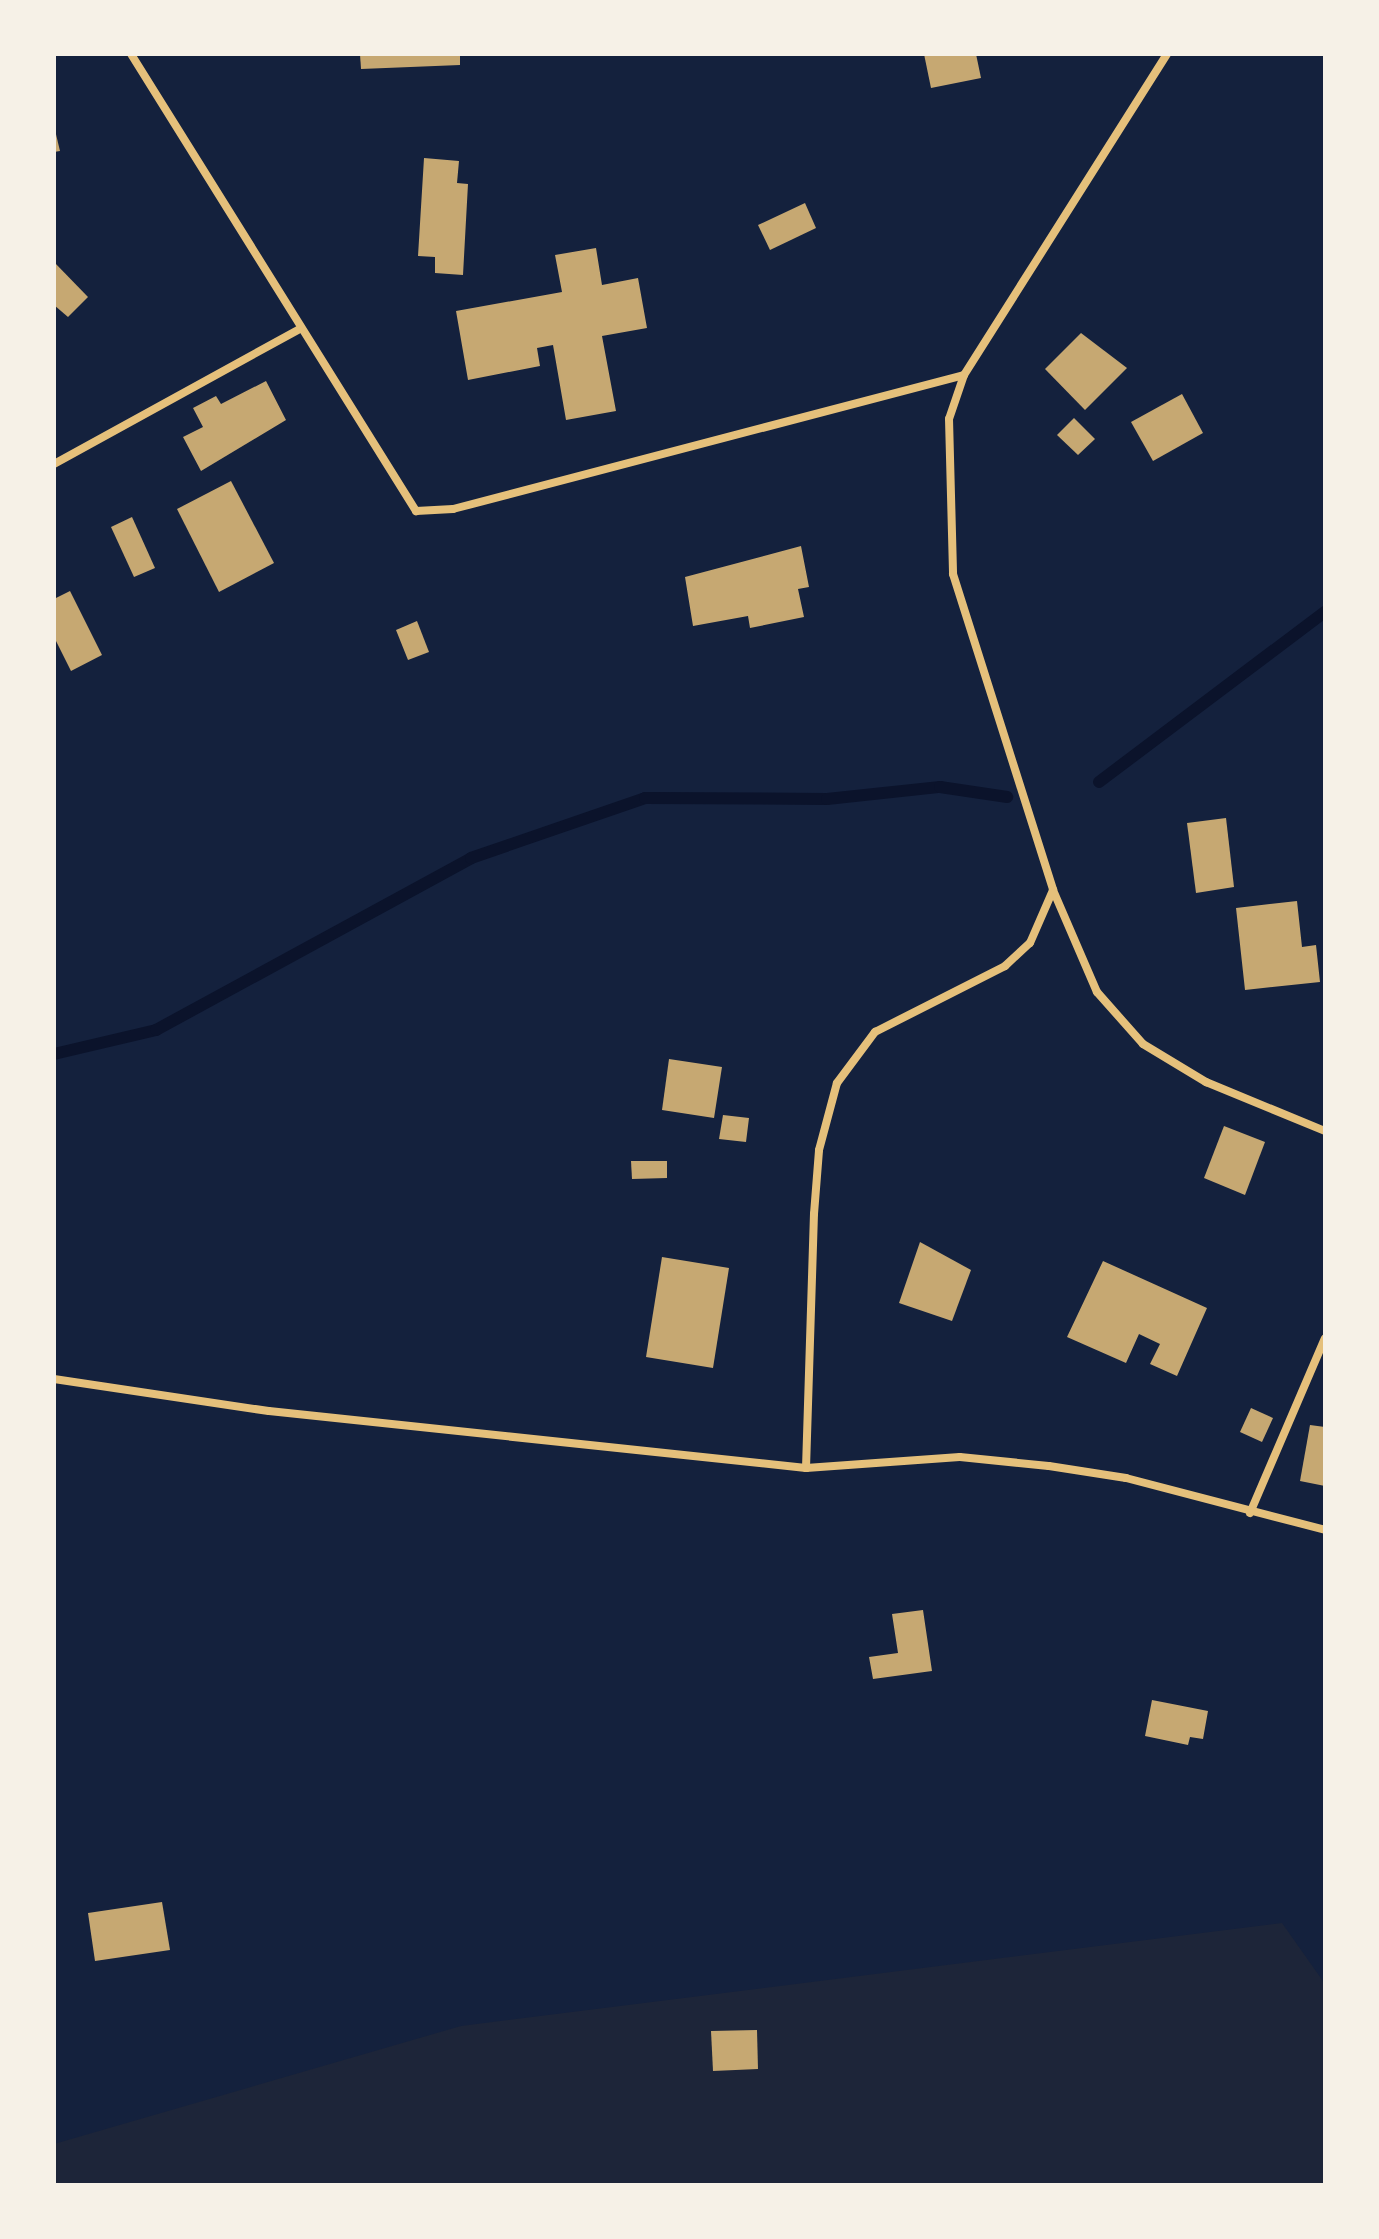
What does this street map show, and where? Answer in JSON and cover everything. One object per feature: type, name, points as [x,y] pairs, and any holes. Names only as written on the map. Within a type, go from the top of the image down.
[{"type":"street","points":[[131,54],[301,328],[396,490],[416,511],[431,515],[964,375]]},
{"type":"street","points":[[1167,54],[964,375],[949,433],[953,574],[1053,890],[1097,992],[1143,1044],[1206,1082],[1325,1131]]},
{"type":"street","points":[[54,464],[301,328]]},
{"type":"street","points":[[806,1468],[817,1176],[837,1083],[875,1032],[1005,966],[1030,943],[1053,890]]},
{"type":"street","points":[[1250,1513],[1325,1338]]},
{"type":"street","points":[[54,1379],[300,1414],[806,1468],[960,1457],[1034,1464],[1126,1478],[1250,1513],[1325,1530]]},
{"type":"shaded area","points":[[1282,1923],[1325,1984],[1325,2185],[54,2185],[54,2144],[461,2026]]},
{"type":"building","points":[[360,54],[460,54],[460,65],[361,69]]},
{"type":"building","points":[[924,54],[976,54],[981,78],[931,88]]},
{"type":"building","points":[[54,126],[60,151],[54,152]]},
{"type":"building","points":[[424,158],[459,161],[457,183],[468,184],[463,275],[435,273],[435,257],[418,256]]},
{"type":"building","points":[[805,203],[816,228],[770,250],[758,225]]},
{"type":"building","points":[[596,248],[602,285],[638,278],[647,328],[602,336],[616,411],[566,420],[553,345],[537,348],[540,366],[468,380],[456,311],[562,292],[555,255]]},
{"type":"building","points":[[54,262],[88,297],[68,317],[54,305]]},
{"type":"building","points":[[1081,333],[1127,368],[1085,410],[1045,369]]},
{"type":"building","points":[[266,381],[286,420],[201,471],[183,437],[203,427],[193,408],[216,396],[221,404]]},
{"type":"building","points":[[1182,394],[1203,433],[1153,461],[1131,422]]},
{"type":"building","points":[[1074,418],[1095,439],[1078,455],[1057,435]]},
{"type":"building","points":[[231,481],[274,563],[219,592],[177,509]]},
{"type":"building","points":[[132,517],[155,568],[134,577],[111,527]]},
{"type":"building","points":[[801,546],[809,587],[798,589],[804,617],[750,628],[748,616],[693,626],[685,577]]},
{"type":"building","points":[[70,591],[102,655],[71,671],[54,637],[54,599]]},
{"type":"building","points":[[417,621],[429,652],[408,660],[396,630]]},
{"type":"building","points":[[1226,818],[1234,887],[1196,893],[1187,823]]},
{"type":"building","points":[[1297,901],[1302,947],[1316,945],[1320,982],[1245,990],[1236,908]]},
{"type":"building","points":[[669,1059],[722,1067],[714,1118],[662,1110]]},
{"type":"building","points":[[723,1115],[749,1118],[746,1142],[719,1139]]},
{"type":"building","points":[[1224,1126],[1265,1142],[1245,1195],[1204,1178]]},
{"type":"building","points":[[631,1161],[667,1161],[667,1178],[632,1179]]},
{"type":"building","points":[[920,1242],[971,1270],[952,1321],[899,1303]]},
{"type":"building","points":[[662,1257],[729,1268],[713,1368],[646,1357]]},
{"type":"building","points":[[1103,1261],[1207,1308],[1177,1376],[1150,1364],[1160,1344],[1139,1334],[1126,1363],[1067,1337]]},
{"type":"building","points":[[1251,1408],[1273,1418],[1262,1442],[1240,1432]]},
{"type":"building","points":[[1310,1425],[1325,1427],[1325,1486],[1300,1481]]},
{"type":"building","points":[[923,1610],[932,1671],[873,1679],[869,1657],[898,1653],[892,1614]]},
{"type":"building","points":[[1152,1700],[1208,1711],[1203,1739],[1190,1737],[1188,1745],[1145,1736]]},
{"type":"building","points":[[162,1902],[170,1950],[95,1961],[88,1913]]},
{"type":"building","points":[[757,2030],[758,2069],[713,2071],[711,2031]]},
{"type":"waterway","points":[[1099,782],[1325,612]]},
{"type":"waterway","points":[[54,1054],[156,1030],[471,858],[645,798],[827,799],[940,787],[1007,797]]}]
